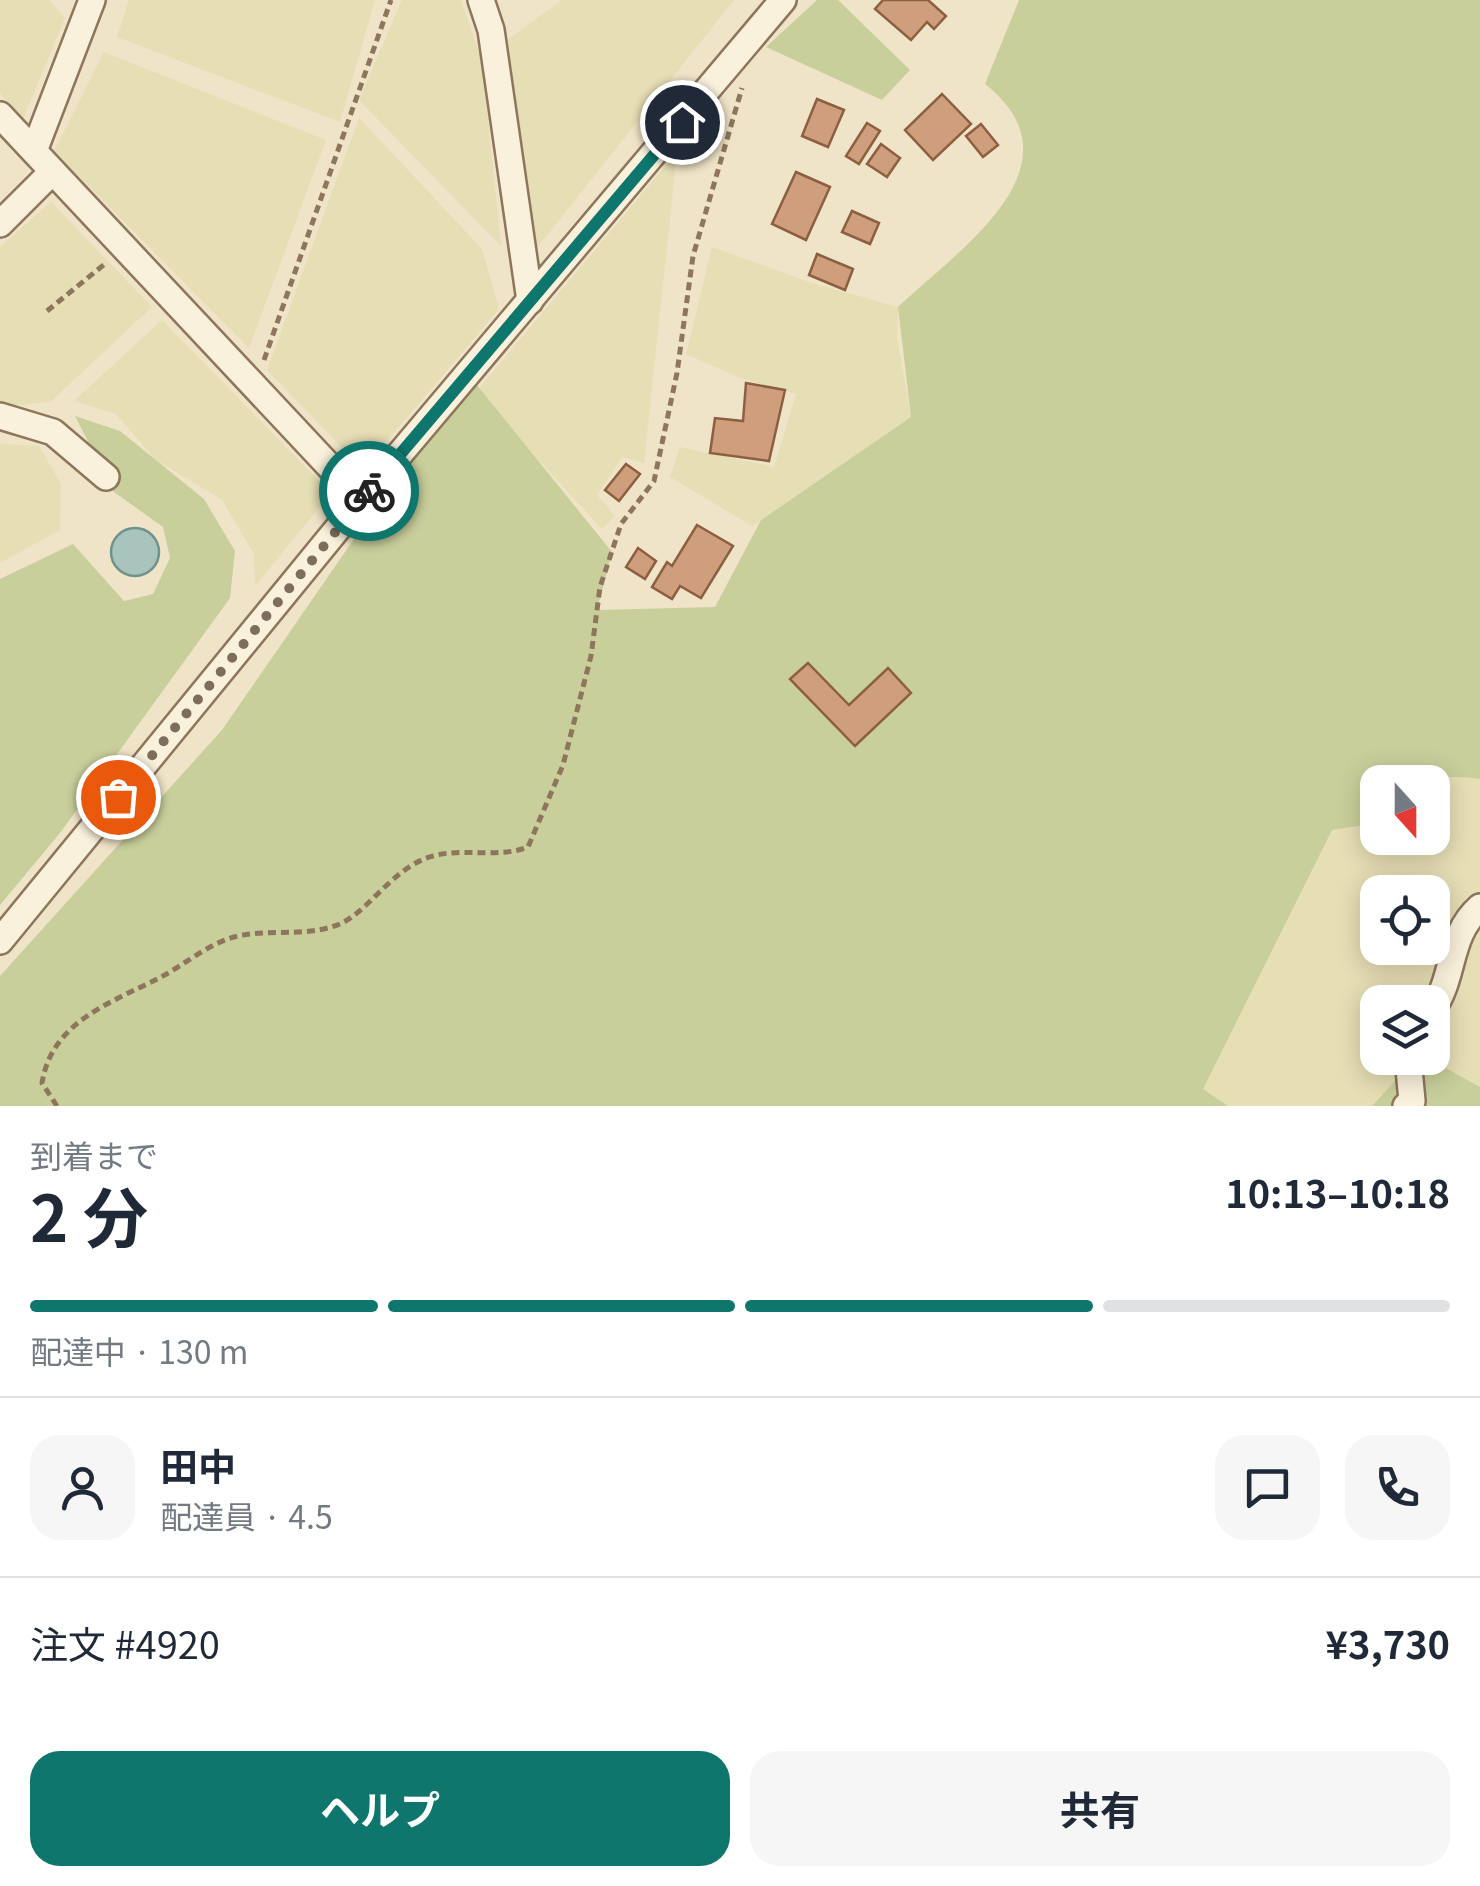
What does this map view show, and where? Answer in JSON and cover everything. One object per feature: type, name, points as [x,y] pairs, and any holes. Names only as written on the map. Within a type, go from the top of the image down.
[{"type":"street","points":[[34,150],[92,0]]},
{"type":"street","points":[[481,0],[492,30],[530,301]]},
{"type":"street","points":[[0,941],[361,500],[782,0]]},
{"type":"street","points":[[0,115],[361,500]]},
{"type":"street","points":[[0,224],[52,172]]},
{"type":"street","points":[[0,416],[52,432],[106,477]]},
{"type":"street","points":[[1448,985],[1458,935],[1480,908]]},
{"type":"street","points":[[1406,1106],[1412,1101],[1410,1075]]},
{"type":"path","points":[[254,387],[390,0]]},
{"type":"path","points":[[57,1106],[42,1083],[45,1060],[70,1027],[108,1000],[234,937],[301,934],[343,923],[384,884],[422,860],[449,852],[506,855],[528,847],[562,765],[591,656],[600,587],[616,538],[621,524],[654,481],[677,373],[693,256],[758,32]]},
{"type":"path","points":[[47,311],[124,248]]},
{"type":"shaded area","points":[[0,0],[49,0],[65,18],[23,119],[0,93]]},
{"type":"shaded area","points":[[129,0],[375,0],[340,122],[117,37]]},
{"type":"shaded area","points":[[402,0],[461,0],[482,62],[501,246],[359,100]]},
{"type":"shaded area","points":[[562,0],[734,0],[529,258],[507,40]]},
{"type":"shaded area","points":[[104,52],[326,140],[249,348],[54,151]]},
{"type":"shaded area","points":[[359,118],[482,249],[499,309],[363,469],[267,370]]},
{"type":"shaded area","points":[[677,152],[644,463],[622,457],[597,495],[615,516],[602,529],[476,392]]},
{"type":"shaded area","points":[[51,202],[152,307],[50,402],[0,407],[0,247]]},
{"type":"shaded area","points":[[712,247],[809,282],[898,307],[897,337],[911,417],[752,526],[670,477],[680,447],[774,467],[796,394],[740,378],[686,354]]},
{"type":"shaded area","points":[[162,320],[331,493],[255,586],[254,554],[222,500],[155,459],[116,414],[74,401]]},
{"type":"shaded area","points":[[0,444],[39,446],[61,484],[60,530],[0,563]]},
{"type":"shaded area","points":[[1450,774],[1480,779],[1480,1087],[1450,1070],[1450,985],[1360,985],[1360,1075],[1400,1075],[1372,1106],[1228,1106],[1202,1089],[1332,829],[1360,825],[1360,855],[1450,855]]},
{"type":"green space","points":[[817,0],[838,0],[910,70],[882,100],[766,47]]},
{"type":"green space","points":[[1019,0],[1480,0],[1480,779],[1450,777],[1450,765],[1360,765],[1360,826],[1332,830],[1203,1089],[1228,1106],[0,1106],[0,976],[222,730],[468,374],[612,552],[597,610],[715,607],[761,520],[911,417],[898,307],[979,232],[1003,204],[1018,175],[1023,145],[1013,114],[985,84]]},
{"type":"green space","points":[[75,416],[120,431],[204,499],[235,551],[230,598],[60,833],[0,905],[0,579],[73,544],[124,601],[153,594],[170,558],[163,527],[114,492]]},
{"type":"green space","points":[[1450,1070],[1480,1087],[1480,1106],[1372,1106],[1400,1075],[1450,1075]]},
{"type":"water","points":[[135,528],[152,535],[159,552],[152,569],[135,576],[118,569],[111,552],[118,535]]},
{"type":"building","points":[[883,0],[928,0],[946,16],[934,29],[927,22],[911,40],[875,9]]},
{"type":"building","points":[[942,94],[971,124],[933,160],[905,130]]},
{"type":"building","points":[[817,99],[844,110],[828,147],[802,136]]},
{"type":"building","points":[[867,123],[880,131],[859,164],[846,156]]},
{"type":"building","points":[[981,124],[998,145],[983,157],[966,136]]},
{"type":"building","points":[[881,144],[900,158],[887,177],[867,164]]},
{"type":"building","points":[[796,172],[830,187],[806,240],[772,224]]},
{"type":"building","points":[[852,211],[879,223],[870,244],[842,232]]},
{"type":"building","points":[[817,254],[853,269],[845,290],[809,275]]},
{"type":"building","points":[[746,383],[785,390],[769,461],[710,453],[715,418],[743,421]]},
{"type":"building","points":[[626,464],[640,474],[619,501],[605,490]]},
{"type":"building","points":[[697,525],[733,546],[701,598],[680,586],[672,599],[652,587],[667,562],[672,566]]},
{"type":"building","points":[[638,548],[656,561],[645,579],[626,567]]},
{"type":"building","points":[[808,663],[849,705],[888,668],[911,693],[855,746],[790,679]]},
{"type":"way so far","points":[[118,797],[369,491]]},
{"type":"route","points":[[369,491],[682,122]]}]
